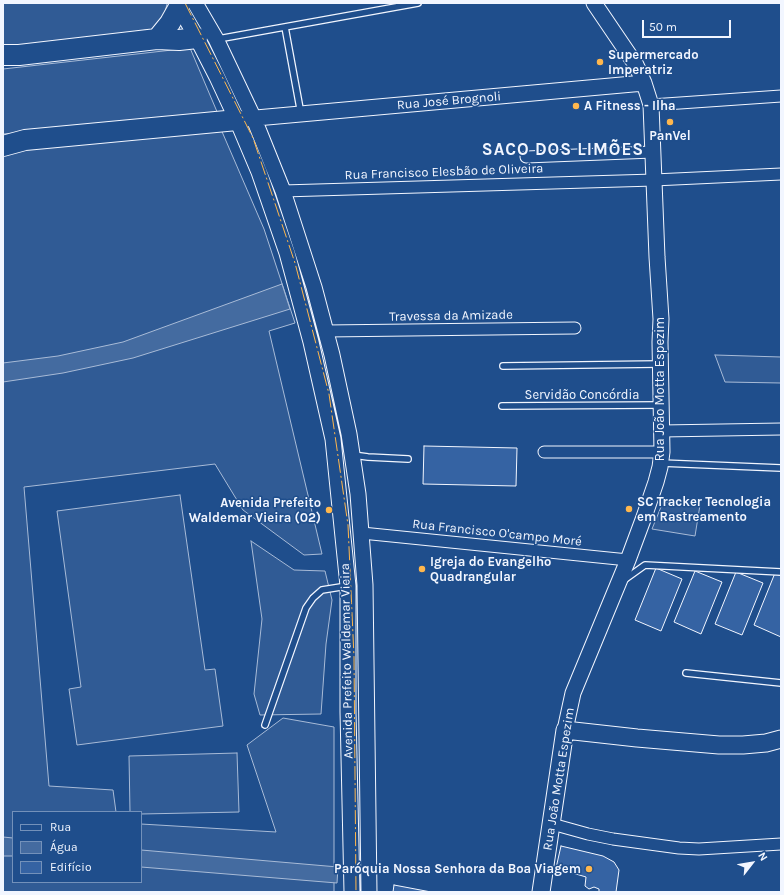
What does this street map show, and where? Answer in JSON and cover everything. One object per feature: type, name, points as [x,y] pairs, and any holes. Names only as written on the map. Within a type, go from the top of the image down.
[{"type":"highway","points":[[157,40],[184,4]]},
{"type":"highway","points":[[3,55],[19,55],[157,40],[207,39]]},
{"type":"highway","points":[[3,146],[25,140],[245,119]]},
{"type":"main road","name":"Rua João Motta Espezim","points":[[541,892],[565,730],[573,693],[628,560],[655,486],[661,457],[661,319],[651,105],[644,83],[625,48],[594,3]]},
{"type":"main road","name":"Avenida Prefeito Waldemar Vieira","points":[[184,4],[207,39],[245,119],[283,192],[306,261],[334,362],[353,459],[362,533],[366,621],[369,892]]},
{"type":"main road","name":"Rua José Brognoli","points":[[245,119],[644,83]]},
{"type":"main road","name":"Avenida Prefeito Waldemar Vieira","points":[[245,119],[259,172],[287,253],[317,366],[333,439],[348,586],[348,712],[352,892]]},
{"type":"main road","points":[[335,466],[353,459]]},
{"type":"main road","points":[[565,730],[719,745],[766,743],[781,739]]},
{"type":"street","points":[[651,105],[781,96]]},
{"type":"street","points":[[526,157],[653,152]]},
{"type":"street","name":"Rua Francisco Elesbão de Oliveira","points":[[283,192],[654,180],[781,174]]},
{"type":"street","name":"Travessa da Amizade","points":[[326,331],[575,328]]},
{"type":"street","points":[[662,431],[781,429]]},
{"type":"street","points":[[544,452],[661,457]]},
{"type":"street","name":"Rua Francisco O'campo Moré","points":[[362,533],[628,560]]},
{"type":"street","points":[[552,824],[613,839],[679,848],[699,849],[781,844]]},
{"type":"lane","points":[[207,39],[285,28],[418,3]]},
{"type":"lane","points":[[285,28],[301,114]]},
{"type":"lane","points":[[503,366],[661,364]]},
{"type":"lane","name":"Servidão Concórdia","points":[[502,406],[662,405]]},
{"type":"lane","points":[[353,459],[368,457],[408,459]]},
{"type":"lane","points":[[661,457],[781,468]]},
{"type":"lane","points":[[618,584],[645,566],[781,572]]},
{"type":"lane","points":[[265,725],[306,608],[313,598],[322,590],[348,586]]},
{"type":"lane","points":[[686,673],[781,683]]},
{"type":"shaded area","points":[[3,3],[167,4],[161,28],[3,50]]},
{"type":"shaded area","points":[[190,48],[218,114],[3,134],[3,69]]},
{"type":"shaded area","points":[[220,127],[264,229],[295,323],[269,331],[322,554],[304,555],[243,510],[215,464],[24,487],[49,786],[113,790],[116,811],[12,811],[12,883],[142,883],[142,824],[276,832],[247,745],[283,718],[334,727],[334,892],[3,892],[3,152]]},
{"type":"shaded area","points":[[715,355],[781,357],[781,383],[725,382]]},
{"type":"shaded area","points":[[180,495],[205,670],[215,669],[223,726],[77,745],[69,689],[81,687],[57,511]]},
{"type":"shaded area","points":[[663,502],[700,505],[695,536],[652,529]]},
{"type":"shaded area","points":[[251,541],[294,570],[325,571],[332,600],[326,644],[321,714],[260,715],[254,694],[262,619]]},
{"type":"shaded area","points":[[237,753],[239,812],[142,814],[142,811],[130,811],[129,756]]},
{"type":"water","points":[[282,284],[290,309],[133,358],[63,373],[3,382],[3,363],[58,356],[123,342]]},
{"type":"water","points":[[3,837],[12,838],[12,856],[3,856]]},
{"type":"water","points":[[142,850],[338,867],[337,883],[142,867]]},
{"type":"building","points":[[424,446],[517,448],[516,486],[423,484]]},
{"type":"building","points":[[656,568],[682,579],[661,631],[635,620]]},
{"type":"building","points":[[695,571],[722,582],[701,634],[674,622]]},
{"type":"building","points":[[736,572],[763,583],[742,635],[715,624]]},
{"type":"building","points":[[775,573],[781,576],[781,637],[754,625]]},
{"type":"building","name":"Paróquia Nossa Senhora da Boa Viagem","points":[[561,846],[603,856],[614,862],[619,870],[616,892],[599,892],[599,889],[594,887],[589,889],[585,886],[586,877],[556,868]]},
{"type":"building","points":[[394,885],[431,892],[393,892]]},
{"type":"power","points":[[185,3],[253,138],[295,263],[329,394],[348,525],[354,657],[356,892]]},
{"type":"place","name":"Supermercado Imperatriz","points":[[600,62]]},
{"type":"place","name":"A Fitness - Ilha","points":[[576,106]]},
{"type":"place","name":"PanVel","points":[[670,122]]},
{"type":"place","name":"SC Tracker Tecnologia em Rastreamento","points":[[629,509]]},
{"type":"place","name":"Avenida Prefeito Waldemar Vieira (02)","points":[[329,510]]},
{"type":"place","name":"Igreja do Evangelho Quadrangular","points":[[422,569]]},
{"type":"place","name":"Paróquia Nossa Senhora da Boa Viagem","points":[[589,869]]},
{"type":"district","name":"SACO DOS LIMÕES","points":[[563,150]]}]
